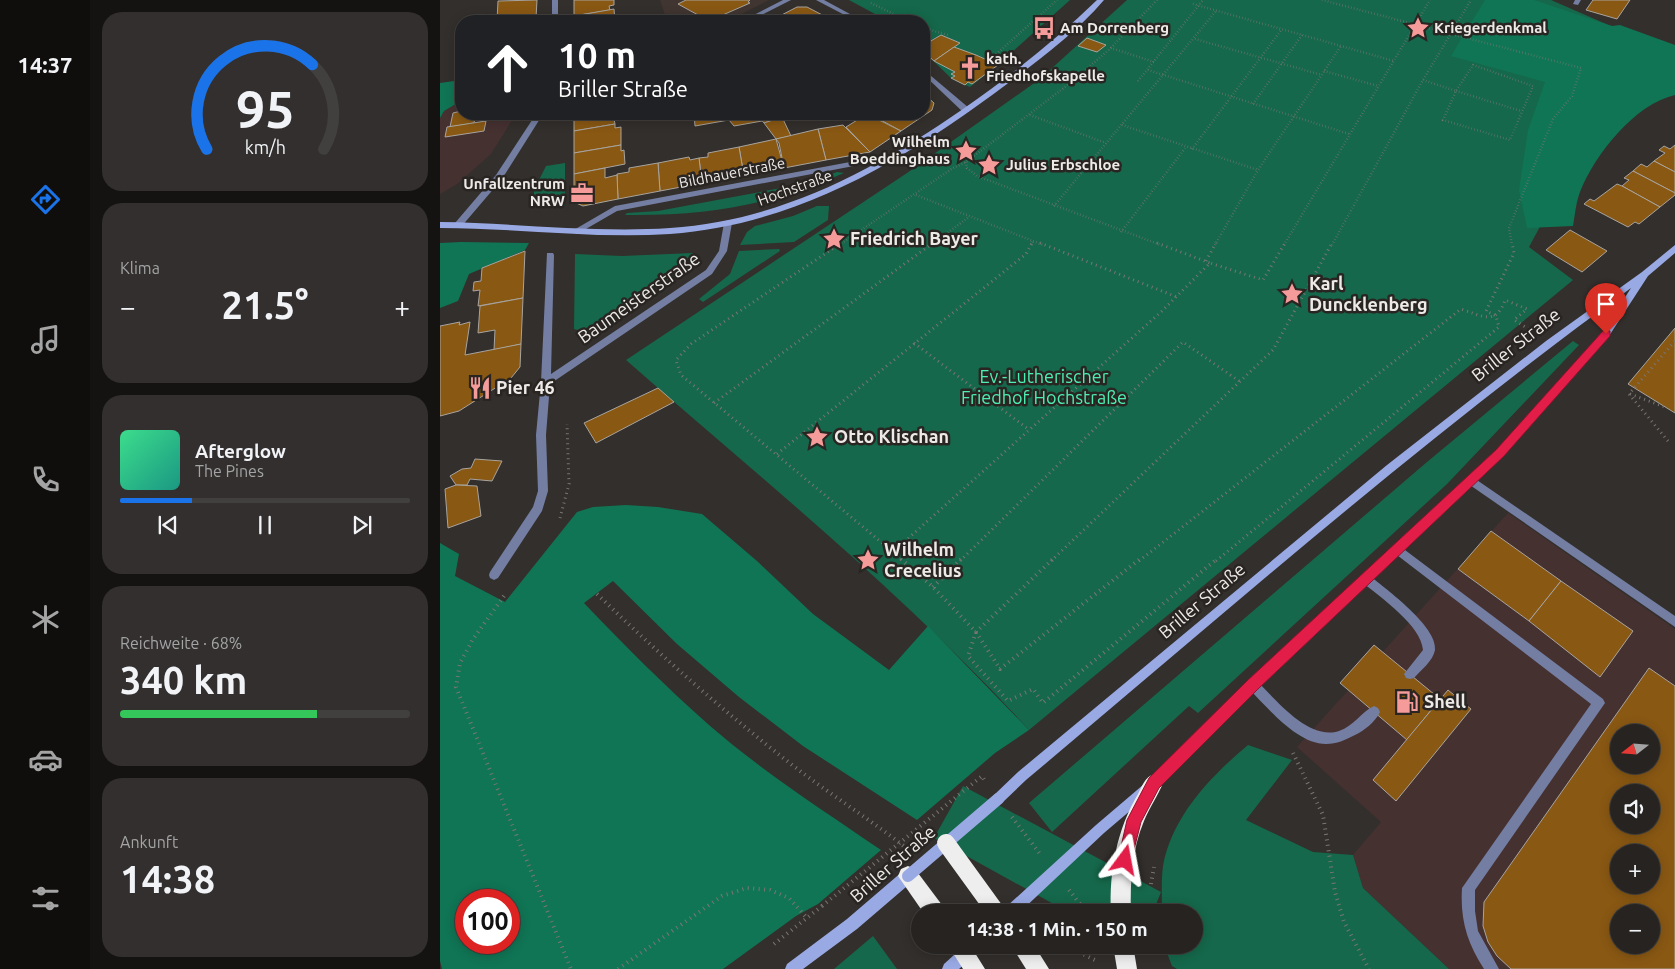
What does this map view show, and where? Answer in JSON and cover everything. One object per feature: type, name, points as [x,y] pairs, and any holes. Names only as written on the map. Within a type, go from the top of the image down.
[{"type":"highway","points":[[1121,904],[1122,873],[1134,820],[1154,783]]},
{"type":"highway","points":[[946,843],[990,904]]},
{"type":"highway","points":[[908,876],[929,904]]},
{"type":"highway","points":[[1028,954],[1039,969]]},
{"type":"highway","points":[[1124,954],[1126,969]]},
{"type":"main road","name":"Hochstraße","points":[[440,225],[576,231],[671,231],[728,223],[783,209],[848,183],[898,155],[966,110],[1026,66],[1101,0]]},
{"type":"main road","name":"Briller Straße","points":[[792,969],[852,924],[998,799],[1024,774],[1390,468],[1549,343],[1645,274],[1675,248]]},
{"type":"main road","name":"Briller Straße","points":[[1020,904],[1100,829],[1154,783],[1253,685],[1500,453],[1606,334],[1645,274]]},
{"type":"main road","points":[[948,969],[967,954]]},
{"type":"street","points":[[555,15],[556,0]]},
{"type":"street","points":[[758,15],[788,0]]},
{"type":"street","points":[[819,0],[848,15]]},
{"type":"street","points":[[930,77],[966,110]]},
{"type":"street","points":[[458,225],[499,177],[535,120]]},
{"type":"street","name":"Bildhauerstraße","points":[[576,231],[614,210],[898,155]]},
{"type":"street","name":"Baumeisterstraße","points":[[546,382],[709,272],[723,251],[728,223]]},
{"type":"street","points":[[494,574],[538,508],[543,490],[541,430],[546,382],[550,255]]},
{"type":"street","points":[[1471,480],[1675,622]]},
{"type":"street","points":[[1397,549],[1599,704],[1469,888],[1466,911],[1473,942],[1492,969]]},
{"type":"street","points":[[1366,579],[1422,629],[1429,640],[1430,648],[1426,656],[1410,674]]},
{"type":"street","points":[[1253,685],[1304,732],[1321,739],[1340,738],[1360,729],[1374,712]]},
{"type":"path","points":[[865,0],[896,15]]},
{"type":"path","points":[[994,56],[1057,0]]},
{"type":"path","points":[[1157,0],[1111,48],[1069,84],[966,162],[953,168],[691,344],[676,360],[680,375],[777,454],[933,587],[976,632],[1000,669],[1461,309],[1478,315],[1496,316],[1499,314],[1505,300],[1527,309],[1514,320]]},
{"type":"path","points":[[1138,81],[1203,0]]},
{"type":"path","points":[[1322,0],[1414,25],[1451,34],[1581,68],[1572,96],[1553,119],[1508,228],[1514,253],[1486,311],[1496,316],[1499,327],[1491,336],[1242,537],[1043,703],[1032,689],[1021,692],[1008,701],[968,656],[976,632],[1273,350],[1423,80],[1451,34],[1471,0]]},
{"type":"path","points":[[966,162],[968,168],[977,176],[1121,232],[1263,280],[1430,0]]},
{"type":"path","points":[[1192,4],[1394,61]]},
{"type":"path","points":[[1054,206],[1216,11]]},
{"type":"path","points":[[1192,149],[1282,29]]},
{"type":"path","points":[[930,30],[948,35]]},
{"type":"path","points":[[1253,104],[1302,34]]},
{"type":"path","points":[[1195,38],[1282,63],[1378,86]]},
{"type":"path","points":[[1206,261],[1258,170],[1341,46]]},
{"type":"path","points":[[1111,48],[1154,62]]},
{"type":"path","points":[[1473,65],[1533,86],[1510,140],[1443,120],[1456,91],[1473,65]]},
{"type":"path","points":[[1148,70],[1350,134]]},
{"type":"path","points":[[1423,80],[1521,111]]},
{"type":"path","points":[[1029,114],[1106,143]]},
{"type":"path","points":[[1122,125],[1258,170]]},
{"type":"path","points":[[1121,232],[1186,147]]},
{"type":"path","points":[[915,195],[1177,297]]},
{"type":"path","points":[[714,403],[969,217]]},
{"type":"path","points":[[777,454],[1026,254],[1032,241]]},
{"type":"path","points":[[892,552],[1177,297],[1210,263]]},
{"type":"path","points":[[1629,394],[1675,341]]},
{"type":"path","points":[[933,587],[1183,342],[1239,381]]},
{"type":"path","points":[[914,343],[1028,429]]},
{"type":"path","points":[[1629,394],[1665,407]]},
{"type":"path","points":[[1629,394],[1668,442]]},
{"type":"path","points":[[597,594],[663,659],[727,713],[793,765],[878,826]]},
{"type":"path","points":[[460,662],[456,687],[571,969]]},
{"type":"path","points":[[1287,747],[1293,753],[1323,815],[1335,892],[1344,922],[1369,969]]},
{"type":"path","points":[[774,944],[982,776],[998,799]]},
{"type":"path","points":[[618,969],[722,896],[747,888],[770,890],[790,898],[807,918]]},
{"type":"path","points":[[1082,954],[1105,965]]},
{"type":"shaded area","points":[[660,0],[769,0],[740,15],[665,15]]},
{"type":"shaded area","points":[[455,105],[455,120],[512,120],[491,154],[457,184],[440,194],[440,118],[444,111]]},
{"type":"shaded area","points":[[1508,513],[1675,629],[1675,969],[1449,969],[1363,888],[1353,855],[1381,822],[1297,747]]},
{"type":"green space","points":[[849,0],[1070,0],[1000,63],[970,87],[952,79],[930,58],[930,15],[877,15]]},
{"type":"green space","name":"Ev.-Lutherischer Friedhof Hochstraße","points":[[1127,0],[1551,0],[1675,54],[1615,87],[1529,247],[1573,280],[1029,730],[982,680],[884,585],[626,360],[907,173],[1040,79]]},
{"type":"green space","points":[[1485,0],[1534,0],[1612,26],[1620,25],[1675,45],[1675,95],[1660,100],[1645,109],[1631,120],[1606,147],[1580,192],[1573,226],[1527,228],[1519,190],[1528,130],[1545,82],[1451,56]]},
{"type":"green space","points":[[455,81],[455,105],[444,111],[440,118],[440,83]]},
{"type":"green space","points":[[565,163],[565,206],[543,201],[534,196],[534,190],[546,166]]},
{"type":"green space","points":[[837,172],[844,173],[789,194],[737,207],[683,214],[625,215],[627,213],[658,211],[808,183]]},
{"type":"green space","points":[[817,206],[829,206],[828,220],[794,242],[740,245],[747,232],[755,226],[793,216]]},
{"type":"green space","points":[[440,243],[529,243],[525,250],[469,274],[458,301],[440,308]]},
{"type":"green space","points":[[779,249],[780,251],[703,302],[699,299],[730,274],[739,251]]},
{"type":"green space","points":[[693,253],[695,260],[681,274],[663,283],[585,332],[574,329],[575,254],[622,256]]},
{"type":"green space","points":[[1573,341],[1579,345],[1447,484],[1198,713],[1189,706],[1052,832],[1029,803],[1427,462]]},
{"type":"green space","points":[[626,505],[658,507],[702,514],[757,561],[813,614],[889,670],[928,626],[1029,730],[995,753],[917,820],[803,746],[739,697],[677,644],[613,581],[584,603],[630,650],[709,725],[750,759],[881,850],[818,904],[796,916],[723,969],[442,969],[440,961],[440,543],[459,554],[455,576],[505,602],[577,512],[593,507]]},
{"type":"green space","points":[[1248,745],[1292,760],[1246,820],[1313,852],[1353,855],[1363,888],[1449,969],[1177,969],[1172,966],[1167,954],[1203,954],[1203,904],[1162,904],[1162,872],[1168,848],[1175,830],[1195,798]]},
{"type":"green space","points":[[963,786],[1161,892],[1156,904],[1054,904],[934,838]]},
{"type":"green space","points":[[873,936],[897,969],[834,969]]},
{"type":"building","points":[[537,0],[536,15],[497,15],[498,1]]},
{"type":"building","points":[[574,0],[614,0],[614,5],[609,6],[610,10],[574,15]]},
{"type":"building","points":[[686,0],[750,0],[748,2],[750,3],[723,15],[698,15],[678,4]]},
{"type":"building","points":[[1593,0],[1630,0],[1617,19],[1586,10]]},
{"type":"building","points":[[797,7],[807,7],[822,15],[782,15]]},
{"type":"building","points":[[614,9],[614,15],[580,15]]},
{"type":"building","points":[[941,35],[960,43],[934,61],[930,57],[930,41]]},
{"type":"building","points":[[1087,38],[1106,45],[1097,52],[1078,46]]},
{"type":"building","name":"kath. Friedhofskapelle","points":[[954,47],[998,65],[972,84],[968,82],[965,85],[951,78],[955,76],[951,74],[955,72],[934,61]]},
{"type":"building","points":[[930,99],[934,103],[930,111]]},
{"type":"building","points":[[455,112],[455,120],[475,120],[474,123],[450,127],[453,113]]},
{"type":"building","points":[[574,120],[614,120],[615,124],[574,131]]},
{"type":"building","points":[[694,120],[729,120],[695,126]]},
{"type":"building","points":[[729,120],[762,121],[734,126]]},
{"type":"building","points":[[761,120],[773,120],[764,123]]},
{"type":"building","points":[[773,120],[783,120],[791,136],[776,139],[764,123]]},
{"type":"building","points":[[857,120],[879,120],[901,131],[870,152],[846,127]]},
{"type":"building","points":[[881,120],[917,120],[901,131]]},
{"type":"building","points":[[486,121],[484,131],[445,137],[447,127]]},
{"type":"building","points":[[615,124],[615,128],[621,127],[621,145],[574,153],[574,131]]},
{"type":"building","points":[[843,125],[870,152],[826,160],[818,129]]},
{"type":"building","points":[[818,129],[826,160],[784,168],[779,143],[776,139]]},
{"type":"building","points":[[776,139],[784,168],[744,176],[739,147]]},
{"type":"building","points":[[621,145],[621,151],[624,150],[625,164],[574,174],[574,153]]},
{"type":"building","points":[[1675,145],[1675,172],[1654,161],[1665,153],[1659,150],[1664,146],[1670,149]]},
{"type":"building","points":[[739,147],[744,176],[702,183],[699,158],[708,157],[708,153]]},
{"type":"building","points":[[689,157],[690,160],[699,158],[702,183],[660,191],[658,163]]},
{"type":"building","points":[[1654,161],[1675,172],[1675,193],[1633,171],[1641,164],[1647,167]]},
{"type":"building","points":[[658,163],[660,191],[618,199],[617,174],[629,172],[629,168]]},
{"type":"building","points":[[605,168],[605,178],[617,175],[618,199],[583,206],[574,202],[574,174]]},
{"type":"building","points":[[1633,171],[1675,193],[1675,195],[1660,207],[1622,186],[1629,180],[1624,178]]},
{"type":"building","points":[[1617,184],[1660,207],[1639,224],[1635,222],[1628,227],[1584,204],[1590,199],[1594,201]]},
{"type":"building","points":[[1570,230],[1607,251],[1582,272],[1546,250]]},
{"type":"building","points":[[525,251],[523,298],[478,306],[480,290],[473,291],[474,282],[481,281],[482,268]]},
{"type":"building","points":[[523,298],[521,344],[494,350],[495,330],[478,333],[480,306]]},
{"type":"building","points":[[460,322],[459,325],[470,322],[465,355],[521,344],[520,367],[511,378],[459,411],[440,416],[440,326]]},
{"type":"building","points":[[1675,328],[1675,413],[1628,384]]},
{"type":"building","points":[[658,388],[674,402],[596,443],[584,423]]},
{"type":"building","points":[[475,459],[502,461],[492,481],[470,479],[467,485],[456,485],[450,476],[462,469],[471,468]]},
{"type":"building","points":[[456,485],[477,486],[481,516],[448,528],[445,489]]},
{"type":"building","points":[[1491,531],[1561,581],[1529,621],[1458,569]]},
{"type":"building","points":[[1561,581],[1633,631],[1600,677],[1529,621]]},
{"type":"building","points":[[1374,645],[1440,699],[1407,740],[1340,683]]},
{"type":"building","points":[[1649,668],[1675,686],[1675,969],[1511,969],[1497,956],[1488,942],[1483,926],[1484,902]]},
{"type":"building","points":[[1448,690],[1471,709],[1396,801],[1373,780]]},
{"type":"place","name":"Am Dorrenberg","points":[[1044,28]]},
{"type":"place","name":"Kriegerdenkmal","points":[[1418,28]]},
{"type":"place","name":"kath. Friedhofskapelle","points":[[970,68]]},
{"type":"place","name":"Wilhelm Boeddinghaus","points":[[966,151]]},
{"type":"place","name":"Julius Erbschloe","points":[[989,165]]},
{"type":"place","name":"Unfallzentrum NRW","points":[[582,193]]},
{"type":"place","name":"Friedrich Bayer","points":[[834,239]]},
{"type":"place","name":"Karl Duncklenberg","points":[[1292,294]]},
{"type":"place","name":"Pier 46","points":[[480,388]]},
{"type":"place","name":"Otto Klischan","points":[[817,437]]},
{"type":"place","name":"Wilhelm Crecelius","points":[[868,560]]},
{"type":"place","name":"Shell","points":[[1407,702]]},
{"type":"route","points":[[1125,860],[1134,820],[1154,783],[1239,701],[1253,685],[1500,453],[1606,334]]}]
